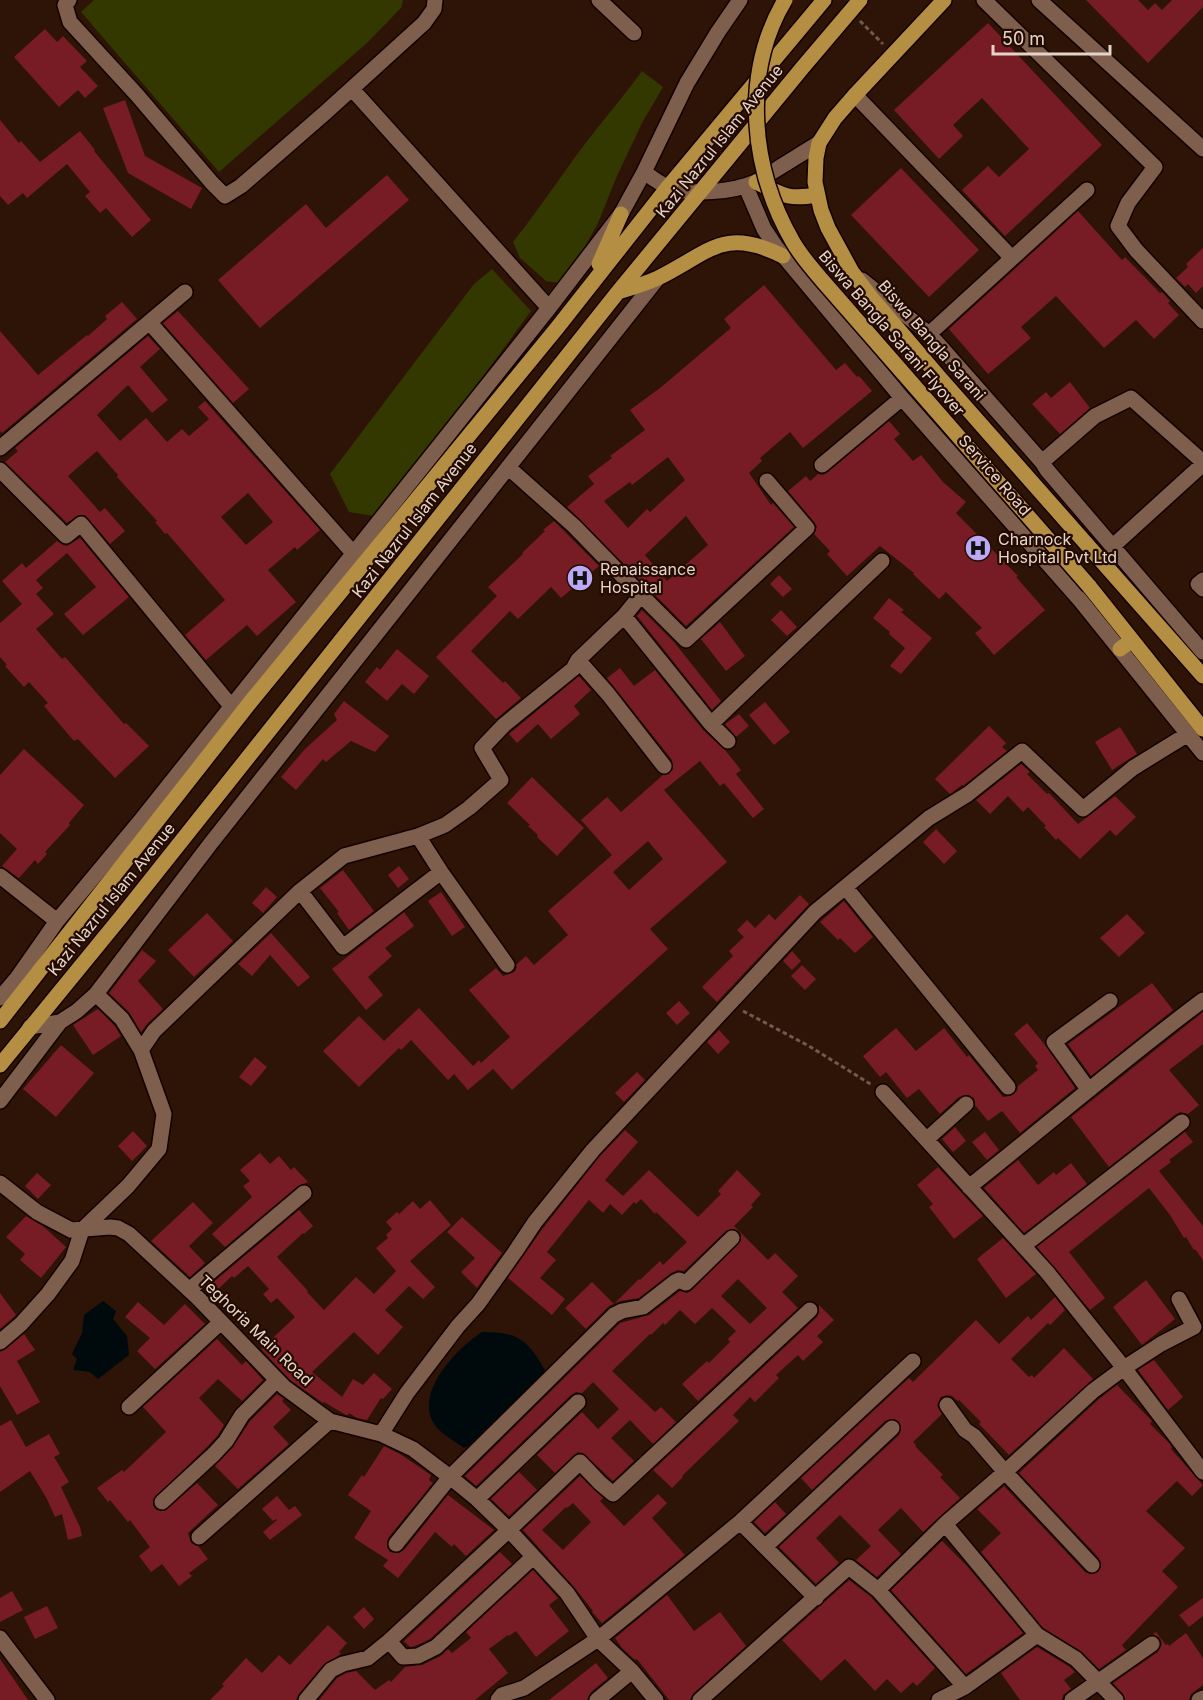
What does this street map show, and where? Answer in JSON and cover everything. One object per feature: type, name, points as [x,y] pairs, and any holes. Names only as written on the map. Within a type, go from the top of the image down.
[{"type":"main road","name":"Biswa Bangla Sarani Flyover","points":[[785,0],[777,14],[764,50],[757,87],[756,115],[758,139],[767,183],[793,242],[820,279],[1089,586],[1126,644]]},
{"type":"main road","name":"Kazi Nazrul Islam Avenue","points":[[0,1021],[252,700],[557,328],[668,187],[824,0]]},
{"type":"main road","name":"Biswa Bangla Sarani","points":[[944,0],[855,95],[835,118],[819,143],[815,182],[821,210],[852,272],[870,296],[1203,676]]},
{"type":"main road","name":"Kazi Nazrul Islam Avenue","points":[[0,1065],[121,917],[618,292],[855,6]]},
{"type":"main road","points":[[751,185],[792,198],[817,195]]},
{"type":"main road","points":[[591,284],[621,214]]},
{"type":"main road","points":[[618,292],[657,279],[698,255],[726,243],[740,242],[763,246],[783,256]]},
{"type":"main road","points":[[1126,644],[1196,731]]},
{"type":"street","points":[[69,0],[65,5],[70,22],[225,196],[241,186],[424,23],[435,9],[435,0]]},
{"type":"street","points":[[599,0],[634,33]]},
{"type":"street","points":[[0,998],[57,921],[141,820],[549,308],[621,214],[687,83],[740,0]]},
{"type":"street","points":[[984,0],[1155,167],[1128,203],[1118,226],[1136,250],[1203,321]]},
{"type":"street","points":[[1039,0],[1203,148]]},
{"type":"street","points":[[352,89],[549,308]]},
{"type":"street","points":[[855,95],[1012,258]]},
{"type":"street","points":[[644,172],[668,187],[699,193],[751,185],[819,143]]},
{"type":"street","name":"Service Road","points":[[751,185],[764,229],[783,256],[902,398],[1080,600],[1126,644]]},
{"type":"street","points":[[928,334],[1087,190]]},
{"type":"street","points":[[852,272],[928,334],[1042,462],[1203,652]]},
{"type":"street","points":[[0,1101],[60,1022],[96,994],[211,843],[657,279]]},
{"type":"street","points":[[0,448],[185,292]]},
{"type":"street","points":[[150,323],[353,553]]},
{"type":"street","points":[[822,465],[902,398]]},
{"type":"street","points":[[1042,462],[1095,416],[1131,398],[1203,463],[1113,546]]},
{"type":"street","points":[[509,468],[574,526],[686,640],[807,528],[766,481]]},
{"type":"street","points":[[0,470],[66,536],[81,524],[231,706]]},
{"type":"street","points":[[711,724],[882,561]]},
{"type":"street","points":[[1203,580],[1198,584],[1203,590]]},
{"type":"street","points":[[141,1050],[154,1032],[300,891],[344,856],[418,836],[445,825],[501,780],[482,748],[504,725],[573,669],[578,660],[624,616],[641,595]]},
{"type":"street","points":[[624,616],[711,724],[728,741]]},
{"type":"street","points":[[578,660],[608,694],[664,766]]},
{"type":"street","points":[[381,1434],[407,1393],[458,1326],[478,1304],[535,1222],[593,1149],[815,912],[929,818],[968,794],[1022,751],[1083,809],[1133,768],[1196,731],[1203,753]]},
{"type":"street","points":[[418,836],[507,965]]},
{"type":"street","points":[[300,891],[343,947],[441,872]]},
{"type":"street","points":[[0,876],[57,921]]},
{"type":"street","points":[[846,888],[1008,1087]]},
{"type":"street","points":[[0,1342],[21,1324],[72,1261],[82,1230],[128,1186],[159,1149],[164,1114],[141,1050],[122,1019],[96,994]]},
{"type":"street","points":[[969,1186],[1036,1134],[1088,1089],[1203,1000]]},
{"type":"street","points":[[1088,1089],[1054,1042],[1110,1001]]},
{"type":"street","points":[[30,1027],[60,1022]]},
{"type":"street","points":[[883,1092],[1047,1272],[1203,1472]]},
{"type":"street","points":[[927,1139],[966,1104]]},
{"type":"street","points":[[1023,1246],[1182,1122]]},
{"type":"street","name":"Teghoria Main Road","points":[[0,1184],[37,1212],[71,1230],[118,1228],[129,1234],[189,1290],[284,1387],[330,1421],[381,1434],[413,1449],[450,1477],[477,1499],[534,1557],[567,1593],[598,1639],[632,1671],[656,1700]]},
{"type":"street","points":[[189,1290],[304,1193]]},
{"type":"street","points":[[396,1544],[450,1477],[614,1315],[622,1311],[643,1308],[675,1281],[686,1283],[732,1238]]},
{"type":"street","points":[[878,1590],[945,1524],[1093,1391],[1161,1344],[1194,1327],[1179,1299]]},
{"type":"street","points":[[306,1700],[331,1670],[343,1664],[368,1658],[389,1641],[580,1462],[613,1494],[810,1310]]},
{"type":"street","points":[[129,1407],[221,1322]]},
{"type":"street","points":[[498,1700],[502,1695],[524,1688],[598,1639],[740,1522],[913,1361]]},
{"type":"street","points":[[162,1502],[226,1442],[242,1415],[278,1380]]},
{"type":"street","points":[[477,1499],[578,1402]]},
{"type":"street","points":[[947,1405],[965,1431],[974,1436],[1092,1565]]},
{"type":"street","points":[[199,1537],[330,1421]]},
{"type":"street","points":[[765,1547],[892,1428]]},
{"type":"street","points":[[740,1522],[816,1598]]},
{"type":"street","points":[[945,1524],[1037,1635],[1076,1659],[1116,1700]]},
{"type":"street","points":[[389,1641],[403,1657],[418,1656],[436,1647],[534,1557]]},
{"type":"street","points":[[700,1700],[849,1568],[878,1590],[964,1687]]},
{"type":"street","points":[[939,1700],[964,1687],[1037,1635]]},
{"type":"street","points":[[0,1638],[47,1700]]},
{"type":"street","points":[[1072,1700],[1152,1644]]},
{"type":"street","points":[[597,1700],[632,1671]]},
{"type":"street","points":[[1199,1700],[1203,1698]]},
{"type":"path","points":[[855,6],[892,54]]},
{"type":"path","points":[[730,1004],[809,1046],[883,1092]]},
{"type":"green space","points":[[94,0],[403,0],[401,8],[367,43],[219,172],[81,12]]},
{"type":"green space","points":[[642,71],[663,87],[642,123],[598,223],[577,261],[559,283],[546,281],[520,258],[513,242]]},
{"type":"green space","points":[[492,269],[531,311],[380,517],[349,512],[330,474],[474,284]]},
{"type":"shaded area","points":[[103,1301],[116,1311],[113,1319],[127,1336],[129,1355],[98,1379],[90,1372],[73,1370],[77,1359],[72,1354],[82,1333],[84,1315]]},
{"type":"shaded area","points":[[482,1332],[494,1332],[520,1339],[533,1351],[545,1370],[537,1389],[482,1440],[464,1448],[438,1429],[430,1416],[429,1403],[432,1389],[439,1375],[460,1350]]},
{"type":"building","points":[[1086,0],[1138,0],[1148,10],[1155,3],[1162,10],[1172,0],[1203,0],[1203,7],[1148,63]]},
{"type":"building","points":[[988,23],[1102,145],[1005,236],[962,190],[988,166],[999,177],[1029,149],[982,98],[953,125],[963,136],[939,159],[894,110]]},
{"type":"building","points":[[45,29],[57,42],[63,36],[87,61],[80,67],[98,86],[85,98],[78,90],[59,107],[14,57]]},
{"type":"building","points":[[125,100],[145,156],[202,188],[191,209],[128,173],[103,108]]},
{"type":"building","points":[[0,120],[19,143],[21,141],[40,162],[80,131],[151,220],[132,237],[106,208],[100,213],[85,196],[90,192],[67,164],[27,198],[23,193],[8,205],[0,196]]},
{"type":"building","points":[[901,168],[979,250],[929,297],[851,215]]},
{"type":"building","points":[[387,175],[409,200],[260,328],[218,280],[306,204],[326,228]]},
{"type":"building","points":[[1078,211],[1122,260],[1125,257],[1160,293],[1162,292],[1179,315],[1154,339],[1136,320],[1104,348],[1056,296],[1021,327],[1031,338],[988,374],[949,329]]},
{"type":"building","points":[[1203,248],[1203,286],[1196,293],[1188,284],[1185,287],[1176,278],[1188,267],[1186,264]]},
{"type":"building","points":[[764,285],[836,370],[845,363],[872,391],[803,448],[790,432],[760,458],[762,461],[749,473],[771,505],[773,503],[794,527],[686,626],[567,507],[594,484],[588,476],[645,430],[630,410],[660,388],[731,328],[724,319]],"holes":[[[668,457],[685,480],[650,512],[647,509],[628,528],[604,501],[630,482],[632,485]],[[686,516],[708,545],[667,581],[645,555]]]},
{"type":"building","points":[[122,302],[137,319],[2,433],[0,431],[0,331],[38,375],[88,336],[107,319],[105,316]]},
{"type":"building","points":[[178,311],[249,389],[233,403],[163,323]]},
{"type":"building","points":[[148,336],[160,349],[140,367],[168,400],[152,413],[128,385],[97,415],[120,441],[146,418],[167,442],[182,429],[189,436],[209,419],[198,407],[205,401],[320,530],[297,550],[295,547],[268,570],[296,602],[257,636],[247,625],[206,660],[185,635],[225,600],[167,533],[165,534],[155,522],[157,521],[97,451],[68,476],[100,512],[105,508],[125,531],[110,544],[85,515],[79,515],[67,523],[5,462],[18,451],[15,448]],"holes":[[[248,493],[273,522],[246,545],[221,517]]]},
{"type":"building","points":[[1070,382],[1090,408],[1060,434],[1032,404],[1046,392],[1051,398]]},
{"type":"building","points":[[889,421],[900,434],[894,439],[913,461],[921,455],[943,482],[966,502],[956,513],[1018,576],[1016,577],[1045,610],[994,655],[975,633],[982,628],[946,592],[939,599],[914,573],[880,546],[847,576],[827,554],[830,551],[814,534],[817,527],[814,522],[788,491],[806,476],[810,481],[818,474],[823,475],[828,472]]},
{"type":"building","points":[[554,521],[599,566],[561,598],[551,587],[518,619],[510,611],[471,651],[521,698],[496,719],[436,657],[497,596],[488,587]]},
{"type":"building","points":[[80,538],[129,597],[83,635],[64,614],[96,587],[67,553],[36,580],[43,588],[36,594],[54,614],[36,629],[62,659],[65,657],[124,724],[126,723],[149,746],[115,778],[78,739],[74,741],[44,706],[48,703],[29,682],[24,687],[0,657],[0,623],[22,604],[2,581],[22,563],[26,568],[57,541],[67,546]]},
{"type":"building","points":[[779,575],[792,589],[783,597],[770,584]]},
{"type":"building","points":[[889,598],[904,610],[901,612],[932,638],[901,674],[890,666],[905,648],[873,618]]},
{"type":"building","points":[[642,610],[674,642],[721,701],[712,710],[637,616]]},
{"type":"building","points":[[781,610],[797,627],[787,636],[771,620]]},
{"type":"building","points":[[720,622],[745,656],[726,671],[701,639]]},
{"type":"building","points":[[397,649],[429,676],[414,694],[402,684],[387,701],[365,682],[377,667],[380,670]]},
{"type":"building","points":[[620,668],[634,686],[655,670],[703,730],[725,750],[741,770],[736,774],[764,809],[753,818],[724,783],[720,786],[700,761],[664,790],[727,862],[650,929],[668,949],[512,1090],[493,1069],[468,1090],[454,1074],[448,1080],[411,1040],[401,1050],[399,1048],[359,1087],[323,1051],[359,1016],[384,1041],[419,1008],[473,1066],[479,1060],[481,1063],[510,1037],[469,990],[496,968],[503,976],[512,973],[516,970],[517,964],[526,956],[534,965],[568,935],[548,911],[612,855],[581,820],[607,797],[621,812],[673,769],[672,760],[607,678]],"holes":[[[648,841],[663,859],[629,890],[613,872]]]},
{"type":"building","points":[[579,676],[591,690],[574,706],[580,714],[551,739],[538,724],[517,743],[509,734]]},
{"type":"building","points":[[344,701],[389,736],[375,752],[351,741],[326,762],[323,759],[296,790],[281,777],[305,749],[337,720],[334,714]]},
{"type":"building","points":[[765,702],[790,732],[774,745],[749,715]]},
{"type":"building","points":[[739,714],[749,726],[736,737],[725,724]]},
{"type":"building","points":[[989,726],[1006,743],[1002,747],[1007,751],[950,794],[935,779]]},
{"type":"building","points":[[1120,727],[1137,754],[1112,770],[1095,742]]},
{"type":"building","points":[[24,749],[84,805],[69,823],[70,825],[45,852],[47,854],[38,864],[35,860],[19,878],[2,866],[17,849],[0,833],[0,775]]},
{"type":"building","points":[[1021,764],[1030,772],[1027,774],[1047,794],[1049,793],[1078,824],[1115,796],[1136,817],[1116,836],[1110,830],[1080,859],[1058,838],[1056,840],[1028,807],[1023,812],[1008,796],[990,814],[976,800]]},
{"type":"building","points":[[532,777],[584,828],[557,856],[507,803]]},
{"type":"building","points":[[936,829],[957,851],[944,864],[923,842]]},
{"type":"building","points":[[399,866],[409,879],[398,888],[388,875]]},
{"type":"building","points":[[343,870],[374,911],[349,930],[337,913],[339,912],[320,888]]},
{"type":"building","points":[[266,887],[277,897],[263,913],[252,903]]},
{"type":"building","points":[[441,892],[465,927],[452,936],[428,901]]},
{"type":"building","points":[[800,895],[809,904],[717,1002],[702,987],[733,956],[729,951],[744,937],[737,930],[747,920],[755,928],[769,914],[775,920]]},
{"type":"building","points":[[844,901],[873,937],[855,953],[820,922]]},
{"type":"building","points":[[404,912],[414,926],[385,948],[392,956],[368,977],[383,995],[366,1010],[332,969]]},
{"type":"building","points":[[207,913],[233,941],[194,977],[168,950]]},
{"type":"building","points":[[1127,914],[1145,933],[1119,957],[1100,938]]},
{"type":"building","points":[[271,933],[310,977],[298,987],[270,955],[252,976],[238,964]]},
{"type":"building","points":[[142,950],[156,961],[138,981],[163,1009],[141,1032],[129,1012],[109,993]]},
{"type":"building","points":[[792,951],[801,961],[792,970],[783,961]]},
{"type":"building","points":[[802,965],[816,979],[805,990],[791,976]]},
{"type":"building","points":[[1152,983],[1173,1010],[1091,1076],[1068,1044]]},
{"type":"building","points":[[679,1001],[690,1013],[677,1025],[666,1013]]},
{"type":"building","points":[[98,1009],[114,1025],[121,1036],[93,1055],[73,1025]]},
{"type":"building","points":[[1203,1012],[1203,1044],[1169,1070],[1199,1105],[1188,1114],[1181,1112],[1176,1114],[1109,1167],[1071,1117]]},
{"type":"building","points":[[1027,1023],[1075,1088],[1020,1133],[1002,1111],[988,1121],[975,1105],[974,1098],[968,1095],[959,1097],[940,1114],[919,1089],[907,1098],[886,1072],[880,1077],[863,1056],[896,1028],[916,1051],[944,1028],[1003,1097],[1010,1096],[1017,1091],[1018,1086],[1038,1070],[1035,1066],[1038,1063],[1014,1034]]},
{"type":"building","points":[[719,1030],[730,1042],[718,1054],[707,1042]]},
{"type":"building","points":[[61,1045],[94,1073],[56,1117],[23,1089]]},
{"type":"building","points":[[255,1057],[267,1067],[251,1086],[239,1077]]},
{"type":"building","points":[[637,1072],[645,1080],[624,1102],[615,1093]]},
{"type":"building","points":[[955,1127],[966,1141],[953,1152],[942,1139]]},
{"type":"building","points":[[625,1130],[638,1142],[605,1180],[623,1196],[649,1170],[698,1217],[721,1194],[718,1191],[737,1170],[761,1194],[751,1205],[753,1207],[734,1226],[739,1231],[734,1229],[726,1231],[684,1271],[678,1270],[671,1273],[639,1298],[614,1304],[660,1261],[663,1265],[687,1242],[641,1199],[636,1204],[634,1202],[622,1215],[610,1204],[603,1213],[589,1200],[547,1252],[556,1260],[540,1278],[565,1299],[552,1315],[508,1278],[543,1228],[600,1156]]},
{"type":"building","points":[[133,1131],[147,1146],[132,1161],[118,1146]]},
{"type":"building","points":[[985,1132],[999,1150],[987,1160],[972,1142]]},
{"type":"building","points":[[1185,1132],[1193,1142],[1169,1160],[1171,1162],[1159,1171],[1203,1226],[1203,1260],[1186,1237],[1184,1238],[1149,1188],[1069,1252],[1105,1298],[1090,1310],[1037,1247]]},
{"type":"building","points":[[260,1153],[270,1164],[279,1156],[291,1170],[294,1167],[308,1182],[298,1186],[225,1247],[212,1234],[252,1197],[243,1186],[250,1181],[240,1170]]},
{"type":"building","points":[[1018,1160],[1038,1185],[1054,1172],[1056,1175],[1071,1163],[1087,1184],[1024,1233],[984,1188]]},
{"type":"building","points":[[938,1167],[983,1216],[954,1239],[929,1207],[933,1204],[917,1185]]},
{"type":"building","points":[[37,1173],[51,1185],[38,1199],[25,1186]]},
{"type":"building","points":[[430,1200],[451,1225],[410,1261],[435,1287],[423,1299],[409,1286],[385,1310],[403,1327],[378,1355],[354,1332],[312,1372],[342,1397],[353,1379],[363,1385],[374,1373],[392,1389],[383,1399],[381,1398],[367,1420],[349,1413],[346,1415],[323,1403],[290,1380],[261,1349],[295,1317],[277,1298],[271,1303],[263,1294],[269,1289],[248,1266],[234,1278],[232,1276],[216,1291],[210,1285],[299,1210],[313,1226],[277,1257],[307,1292],[324,1310],[356,1277],[374,1294],[396,1271],[376,1248],[388,1238],[386,1235],[392,1229],[386,1222],[413,1201],[420,1209]]},
{"type":"building","points":[[193,1202],[213,1223],[189,1246],[205,1263],[190,1277],[151,1241]]},
{"type":"building","points":[[26,1216],[44,1227],[66,1247],[41,1278],[20,1260],[25,1254],[6,1237]]},
{"type":"building","points":[[462,1217],[502,1253],[477,1288],[461,1272],[475,1258],[447,1232]]},
{"type":"building","points":[[739,1231],[768,1260],[775,1253],[798,1276],[782,1292],[798,1308],[698,1401],[682,1384],[707,1361],[709,1363],[730,1342],[728,1339],[736,1331],[712,1308],[695,1324],[680,1310],[665,1325],[663,1323],[650,1334],[612,1371],[655,1412],[661,1407],[676,1422],[653,1444],[630,1420],[611,1438],[634,1461],[613,1481],[583,1453],[578,1452],[555,1473],[537,1455],[582,1412],[598,1429],[619,1409],[593,1382],[582,1393],[576,1392],[571,1395],[476,1486],[465,1476],[620,1323],[649,1315],[680,1291],[687,1293],[692,1290],[741,1241]],"holes":[[[738,1279],[767,1308],[750,1324],[721,1296]]]},
{"type":"building","points":[[1003,1238],[1036,1274],[1006,1298],[977,1259]]},
{"type":"building","points":[[1146,1280],[1175,1319],[1142,1345],[1113,1307]]},
{"type":"building","points":[[592,1282],[614,1304],[609,1306],[586,1329],[565,1308]]},
{"type":"building","points":[[0,1293],[16,1315],[0,1329]]},
{"type":"building","points":[[1055,1297],[1065,1310],[1011,1359],[1029,1377],[1032,1375],[1034,1378],[1064,1348],[1093,1379],[1009,1455],[959,1400],[947,1395],[941,1397],[937,1405],[942,1414],[913,1442],[943,1475],[940,1477],[960,1498],[923,1532],[901,1508],[878,1530],[901,1554],[877,1577],[856,1560],[871,1546],[840,1515],[816,1538],[839,1563],[816,1584],[779,1547],[899,1435],[901,1430],[899,1422],[894,1419],[885,1421],[812,1490],[801,1478],[909,1378],[913,1382],[976,1320],[999,1344],[1028,1316],[1031,1320]]},
{"type":"building","points":[[138,1302],[164,1325],[185,1304],[205,1324],[155,1369],[137,1351],[150,1338],[125,1317]]},
{"type":"building","points":[[819,1305],[834,1320],[817,1336],[823,1342],[803,1361],[798,1355],[776,1375],[779,1378],[755,1402],[750,1397],[733,1415],[739,1421],[672,1488],[653,1470],[817,1317]]},
{"type":"building","points":[[24,1334],[35,1350],[17,1361],[40,1402],[17,1415],[0,1386],[0,1352]]},
{"type":"building","points":[[217,1339],[242,1365],[246,1361],[263,1380],[242,1401],[218,1379],[199,1398],[224,1425],[207,1447],[153,1499],[155,1509],[165,1511],[197,1483],[218,1505],[188,1533],[191,1543],[198,1546],[208,1559],[189,1573],[192,1576],[179,1586],[162,1564],[151,1572],[139,1556],[150,1547],[130,1520],[128,1522],[97,1488],[122,1470],[124,1472],[166,1432],[143,1407]]},
{"type":"building","points":[[1154,1360],[1183,1397],[1168,1410],[1138,1370]]},
{"type":"building","points":[[1117,1385],[1152,1421],[1150,1424],[1170,1444],[1171,1449],[1203,1485],[1192,1496],[1177,1481],[1146,1511],[1185,1548],[1162,1571],[1178,1587],[1122,1645],[1126,1650],[1099,1669],[1081,1651],[1043,1628],[981,1552],[1001,1533],[977,1509],[1004,1486],[1085,1572],[1090,1574],[1098,1572],[1101,1567],[1099,1558],[1019,1473]]},
{"type":"building","points":[[277,1394],[284,1399],[282,1401],[291,1410],[273,1427],[289,1444],[238,1489],[215,1466],[233,1447],[250,1421]]},
{"type":"building","points":[[11,1420],[26,1447],[49,1434],[60,1454],[54,1457],[69,1482],[61,1487],[82,1536],[68,1540],[62,1514],[55,1517],[30,1471],[0,1492],[0,1426]]},
{"type":"building","points":[[384,1446],[431,1475],[429,1480],[433,1483],[388,1538],[387,1547],[390,1552],[399,1553],[404,1550],[448,1495],[494,1530],[466,1556],[454,1544],[452,1547],[435,1532],[398,1578],[383,1566],[388,1560],[354,1538],[371,1511],[348,1495],[362,1475],[364,1477]]},
{"type":"building","points":[[519,1472],[537,1490],[509,1516],[491,1499]]},
{"type":"building","points":[[580,1476],[603,1498],[600,1501],[624,1526],[658,1494],[667,1503],[652,1518],[685,1555],[602,1623],[574,1587],[523,1530]],"holes":[[[573,1503],[591,1522],[563,1550],[542,1530]]]},
{"type":"building","points":[[277,1496],[289,1510],[295,1506],[302,1515],[270,1540],[263,1532],[277,1520],[273,1521],[262,1509]]},
{"type":"building","points":[[775,1502],[786,1514],[765,1533],[754,1522]]},
{"type":"building","points":[[942,1541],[967,1566],[1023,1633],[966,1674],[891,1590]]},
{"type":"building","points":[[500,1552],[512,1564],[430,1639],[410,1647],[404,1641]]},
{"type":"building","points":[[533,1570],[558,1598],[549,1605],[569,1631],[536,1657],[516,1631],[508,1635],[489,1649],[508,1673],[475,1700],[319,1700],[337,1678],[346,1673],[356,1671],[375,1690],[389,1680],[391,1682],[405,1667],[422,1665],[441,1656],[448,1649],[452,1653],[471,1638],[466,1632]]},
{"type":"building","points":[[849,1580],[871,1597],[935,1668],[917,1686],[913,1682],[901,1693],[887,1679],[875,1691],[845,1659],[821,1681],[782,1640]]},
{"type":"building","points":[[12,1591],[23,1610],[0,1622],[0,1598]]},
{"type":"building","points":[[667,1595],[694,1631],[720,1612],[746,1646],[694,1693],[690,1700],[669,1700],[637,1659],[635,1660],[622,1648],[615,1638]]},
{"type":"building","points":[[1203,1598],[1203,1616],[1189,1627],[1179,1615]]},
{"type":"building","points":[[47,1606],[58,1628],[35,1639],[24,1617]]},
{"type":"building","points":[[364,1607],[374,1619],[364,1629],[353,1617]]},
{"type":"building","points":[[328,1625],[347,1643],[339,1652],[341,1654],[324,1664],[296,1700],[210,1700],[246,1658],[262,1673],[279,1655],[290,1665]]},
{"type":"building","points":[[1156,1632],[1169,1646],[1186,1633],[1203,1658],[1203,1685],[1191,1694],[1189,1700],[1125,1700],[1123,1694],[1113,1683],[1158,1652],[1162,1644],[1160,1638],[1153,1634]]},
{"type":"building","points":[[1037,1647],[1075,1672],[1064,1680],[1071,1689],[1063,1695],[1062,1700],[1020,1700],[1001,1673]]},
{"type":"building","points":[[0,1659],[28,1700],[0,1700]]},
{"type":"building","points":[[596,1663],[608,1678],[591,1692],[587,1700],[549,1700]]},
{"type":"place","name":"Charnock Hospital Pvt Ltd","points":[[978,548]]},
{"type":"place","name":"Renaissance Hospital","points":[[580,578]]}]
